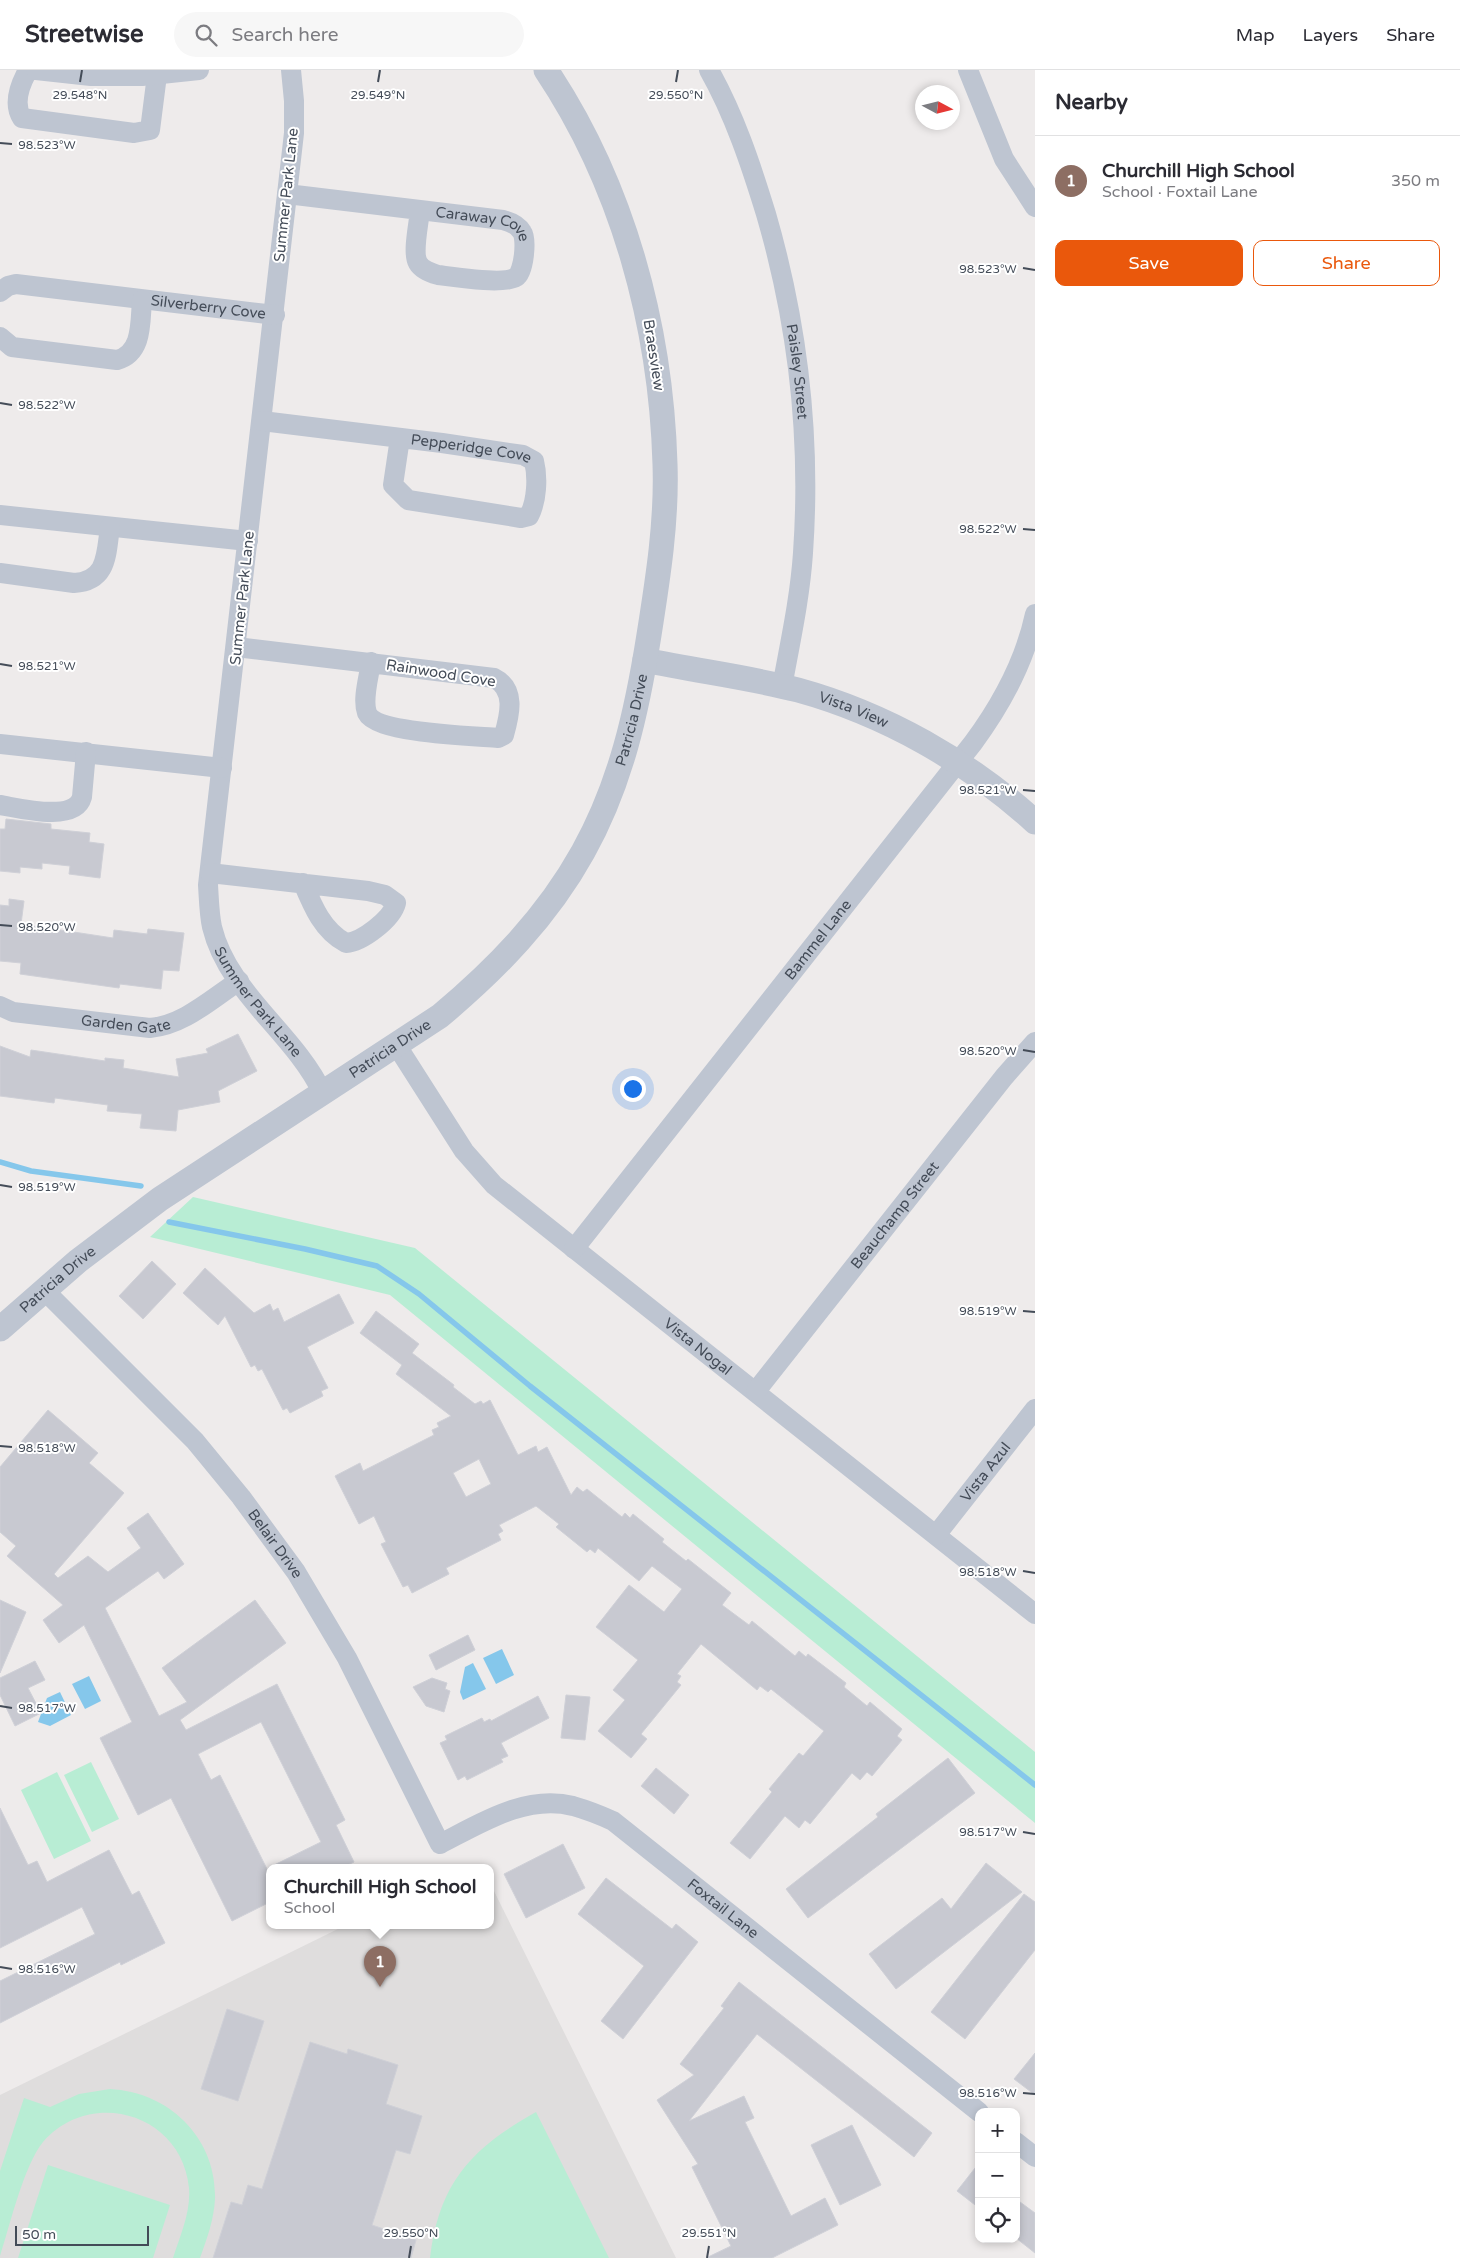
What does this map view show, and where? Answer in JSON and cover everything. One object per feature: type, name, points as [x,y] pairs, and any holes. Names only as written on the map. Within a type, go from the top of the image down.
[{"type":"street","points":[[157,74],[150,130],[134,133],[22,118],[18,112],[20,85],[27,72],[35,70],[91,76],[157,74],[199,70]]},
{"type":"street","name":"Summer Park Lane","points":[[291,70],[294,101],[294,134],[208,885],[212,928],[225,958],[239,981],[313,1073],[322,1092]]},
{"type":"street","name":"Braesview","points":[[546,70],[595,159],[625,232],[646,308],[658,377],[665,465],[660,568],[645,660]]},
{"type":"street","name":"Paisley Street","points":[[709,70],[753,172],[781,265],[798,360],[806,456],[803,553],[796,612],[782,687]]},
{"type":"street","points":[[968,70],[1004,159],[1035,207]]},
{"type":"street","name":"Caraway Cove","points":[[287,194],[420,210],[512,223],[523,233],[524,240],[520,273],[516,278],[502,280],[448,276],[428,272],[417,262],[415,253],[420,210]]},
{"type":"street","name":"Silverberry Cove","points":[[0,292],[8,286],[16,284],[274,315]]},
{"type":"street","name":"Silverberry Cove","points":[[0,337],[12,347],[116,360],[126,357],[134,349],[138,339],[142,300]]},
{"type":"street","name":"Pepperidge Cove","points":[[262,421],[400,438],[523,455],[534,461],[536,471],[533,508],[529,516],[522,518],[408,500],[394,485],[400,438]]},
{"type":"street","points":[[0,515],[248,541]]},
{"type":"street","points":[[0,573],[84,583],[100,573],[105,562],[110,527]]},
{"type":"street","name":"Bammel Lane","points":[[574,1250],[984,729],[1013,679],[1035,614]]},
{"type":"street","name":"Rainwood Cove","points":[[236,647],[370,662],[494,678],[503,682],[508,689],[509,698],[504,735],[498,738],[432,732],[380,724],[367,713],[366,700],[370,662]]},
{"type":"street","name":"Vista View","points":[[645,660],[782,687],[859,710],[921,741],[982,778],[1035,822]]},
{"type":"street","name":"Patricia Drive","points":[[0,1329],[78,1260],[160,1199],[440,1016],[482,981],[520,942],[553,899],[583,853],[607,803],[625,752],[637,705],[645,660]]},
{"type":"street","points":[[0,744],[222,768]]},
{"type":"street","points":[[0,805],[53,813],[73,809],[80,804],[82,797],[86,752]]},
{"type":"street","points":[[210,873],[304,883]]},
{"type":"street","name":"Garden Gate","points":[[0,1006],[13,1012],[150,1028],[163,1027],[178,1022],[239,981]]},
{"type":"street","name":"Beauchamp Street","points":[[756,1391],[1004,1077],[1035,1042]]},
{"type":"street","name":"Vista Nogal","points":[[396,1046],[464,1151],[494,1185],[1035,1614]]},
{"type":"street","name":"Belair Drive","points":[[44,1290],[195,1441],[241,1497],[291,1564],[347,1658],[440,1844]]},
{"type":"street","name":"Vista Azul","points":[[936,1535],[1035,1410]]},
{"type":"street","name":"Foxtail Lane","points":[[440,1844],[519,1807],[536,1805],[572,1806],[613,1821],[975,2109]]},
{"type":"street","points":[[1020,2145],[1035,2157]]},
{"type":"shaded area","points":[[494,1891],[676,2258],[0,2258],[0,2095],[338,1929],[494,1929]]},
{"type":"green space","points":[[193,1197],[415,1248],[1035,1752],[1035,1823],[390,1295],[150,1237]]},
{"type":"green space","points":[[91,1762],[119,1819],[92,1832],[64,1775]]},
{"type":"green space","points":[[57,1772],[91,1841],[54,1859],[21,1790]]},
{"type":"green space","points":[[110,2089],[132,2092],[152,2099],[170,2109],[185,2122],[198,2138],[208,2156],[213,2177],[215,2199],[212,2221],[200,2258],[173,2258],[187,2215],[189,2188],[183,2163],[170,2142],[152,2126],[131,2117],[108,2113],[85,2116],[63,2125],[43,2142],[36,2152],[24,2180],[0,2256],[0,2171],[24,2098],[50,2107],[79,2094]]},
{"type":"green space","points":[[536,2112],[609,2258],[430,2258],[441,2208],[462,2170],[494,2139],[513,2125]]},
{"type":"green space","points":[[48,2165],[170,2205],[153,2258],[18,2258]]},
{"type":"water","points":[[502,1649],[514,1675],[496,1684],[483,1658]]},
{"type":"water","points":[[473,1663],[486,1689],[463,1700],[460,1692],[465,1667]]},
{"type":"water","points":[[89,1676],[101,1701],[85,1709],[72,1684]]},
{"type":"water","points":[[60,1692],[71,1715],[50,1726],[38,1722],[47,1698]]},
{"type":"building","points":[[6,819],[51,824],[51,829],[90,833],[89,842],[104,844],[100,878],[69,874],[70,866],[42,863],[42,869],[20,867],[20,873],[0,871],[0,829],[5,829]]},
{"type":"building","points":[[9,899],[24,901],[21,924],[113,938],[114,930],[147,934],[148,929],[184,933],[179,971],[163,970],[161,989],[120,984],[119,988],[20,974],[21,963],[0,961],[0,905],[9,906]]},
{"type":"building","points":[[238,1034],[257,1071],[218,1091],[220,1102],[178,1110],[176,1131],[140,1128],[142,1114],[107,1111],[108,1105],[55,1098],[54,1103],[0,1096],[0,1046],[30,1057],[31,1050],[105,1061],[105,1058],[124,1060],[123,1068],[179,1077],[176,1059],[208,1053],[206,1049]]},
{"type":"building","points":[[152,1261],[176,1284],[143,1319],[119,1296]]},
{"type":"building","points":[[205,1268],[254,1313],[270,1304],[273,1311],[278,1308],[284,1322],[339,1294],[354,1323],[307,1347],[328,1388],[321,1391],[323,1396],[290,1413],[287,1408],[283,1410],[262,1369],[258,1371],[255,1365],[251,1367],[225,1316],[218,1325],[183,1293]]},
{"type":"building","points":[[376,1311],[419,1344],[412,1353],[454,1385],[453,1387],[475,1404],[481,1401],[483,1404],[490,1400],[518,1455],[536,1446],[538,1452],[547,1447],[571,1495],[577,1487],[583,1492],[587,1489],[622,1517],[625,1513],[630,1518],[633,1514],[664,1539],[662,1542],[686,1561],[688,1559],[731,1593],[722,1605],[749,1625],[752,1621],[795,1656],[799,1651],[806,1657],[808,1654],[846,1683],[844,1687],[867,1706],[870,1702],[902,1729],[897,1736],[902,1740],[872,1776],[867,1772],[860,1780],[852,1773],[810,1824],[805,1820],[799,1828],[785,1816],[750,1859],[730,1843],[772,1792],[769,1789],[799,1753],[803,1756],[824,1731],[771,1689],[768,1692],[760,1686],[757,1690],[701,1644],[677,1674],[681,1676],[677,1682],[681,1685],[641,1734],[647,1739],[631,1758],[598,1731],[625,1700],[613,1690],[638,1660],[596,1627],[629,1585],[664,1612],[682,1589],[652,1566],[639,1581],[598,1548],[595,1553],[590,1549],[587,1552],[556,1527],[559,1524],[536,1506],[499,1525],[503,1531],[498,1534],[501,1540],[446,1568],[449,1574],[412,1593],[408,1585],[403,1587],[381,1544],[386,1542],[374,1516],[359,1524],[335,1476],[360,1463],[363,1471],[434,1435],[432,1430],[439,1427],[437,1423],[451,1416],[396,1374],[402,1365],[360,1333]],"holes":[[[479,1459],[491,1484],[466,1497],[453,1473]]]},
{"type":"building","points":[[48,1410],[98,1453],[89,1463],[124,1493],[54,1574],[58,1578],[88,1556],[108,1572],[141,1548],[127,1528],[148,1513],[184,1564],[164,1579],[158,1571],[105,1608],[159,1716],[187,1702],[162,1668],[255,1600],[286,1643],[180,1720],[186,1730],[277,1684],[345,1820],[336,1825],[354,1862],[350,1864],[276,1864],[321,1842],[261,1722],[198,1754],[211,1780],[220,1775],[266,1867],[266,1904],[232,1921],[171,1798],[138,1815],[100,1738],[132,1722],[84,1625],[59,1643],[43,1620],[63,1605],[7,1556],[16,1546],[0,1532],[0,1467]]},
{"type":"building","points":[[0,1600],[26,1612],[0,1673]]},
{"type":"building","points":[[468,1635],[475,1650],[436,1670],[429,1655]]},
{"type":"building","points":[[35,1661],[45,1680],[28,1688],[41,1713],[15,1726],[0,1695],[0,1678]]},
{"type":"building","points":[[432,1678],[447,1683],[445,1689],[450,1691],[444,1712],[426,1706],[413,1687]]},
{"type":"building","points":[[566,1695],[590,1697],[585,1740],[561,1738]]},
{"type":"building","points":[[538,1696],[549,1718],[501,1743],[508,1756],[501,1759],[503,1762],[467,1780],[465,1776],[458,1780],[440,1743],[447,1740],[445,1736],[482,1718],[484,1722],[490,1719],[491,1721]]},
{"type":"building","points":[[948,1758],[975,1793],[808,1918],[786,1889],[878,1817],[876,1814]]},
{"type":"building","points":[[656,1768],[689,1795],[674,1814],[641,1786]]},
{"type":"building","points":[[0,1808],[28,1865],[37,1861],[47,1882],[109,1850],[132,1895],[139,1891],[165,1943],[121,1965],[120,1962],[0,2023],[0,1981],[95,1934],[82,1907],[0,1948]]},
{"type":"building","points":[[563,1844],[585,1888],[526,1918],[504,1874]]},
{"type":"building","points":[[986,1863],[1022,1892],[896,1989],[869,1954],[942,1898],[951,1909]]},
{"type":"building","points":[[606,1878],[672,1929],[676,1924],[698,1942],[623,2039],[601,2021],[644,1966],[578,1914]]},
{"type":"building","points":[[1024,1894],[1035,1902],[1035,1950],[965,2039],[931,2012]]},
{"type":"building","points":[[739,1982],[932,2133],[914,2157],[757,2034],[689,2121],[744,2096],[754,2118],[745,2122],[791,2216],[825,2198],[838,2225],[772,2258],[706,2258],[731,2246],[692,2167],[698,2164],[657,2100],[694,2075],[680,2064],[724,2008],[721,2006]]},
{"type":"building","points":[[227,2009],[264,2021],[238,2101],[201,2089]]},
{"type":"building","points":[[310,2042],[347,2054],[348,2049],[398,2065],[386,2104],[422,2116],[410,2154],[396,2150],[372,2225],[416,2240],[411,2258],[213,2258],[231,2202],[242,2205],[248,2185],[262,2189]]},
{"type":"building","points":[[1035,2053],[1035,2095],[1014,2079]]},
{"type":"building","points":[[852,2125],[881,2185],[840,2205],[811,2145]]},
{"type":"building","points":[[975,2168],[975,2205],[957,2191]]},
{"type":"building","points":[[1020,2202],[1035,2213],[1035,2253],[1020,2241]]},
{"type":"waterway","points":[[0,1162],[31,1171],[141,1186]]},
{"type":"waterway","points":[[169,1222],[305,1249],[377,1266],[419,1294],[530,1386],[1035,1785]]},
{"type":"place","name":"Churchill High School","points":[[380,1987]]}]
